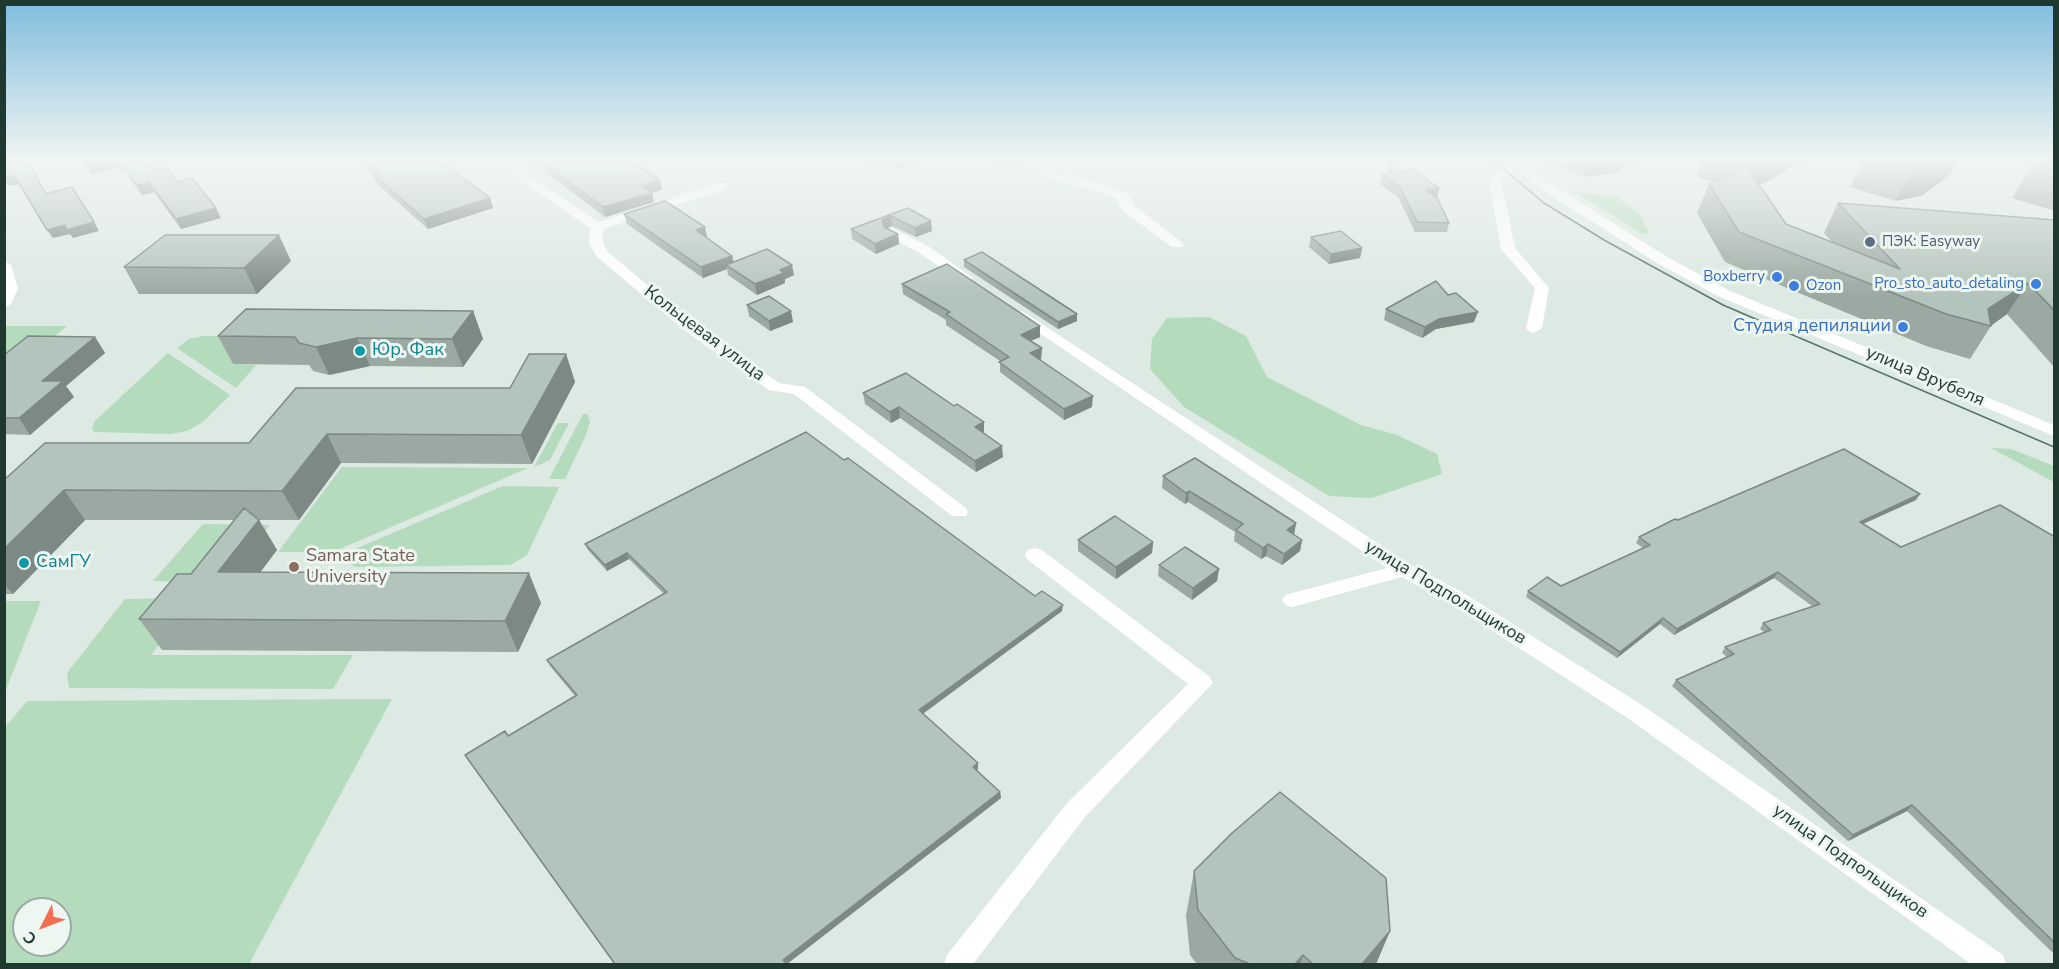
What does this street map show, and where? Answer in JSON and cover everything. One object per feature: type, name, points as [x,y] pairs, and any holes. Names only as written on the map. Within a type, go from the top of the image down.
[{"type":"street","points":[[566,206],[597,227],[661,206]]},
{"type":"street","points":[[1127,206],[1177,244]]},
{"type":"street","points":[[1500,206],[1508,249],[1542,288],[1534,328]]},
{"type":"street","name":"улица Врубеля","points":[[1576,206],[1662,260],[1723,293],[2055,432]]},
{"type":"street","name":"Кольцевая улица","points":[[597,227],[596,243],[602,255],[689,327],[775,387],[799,390],[959,512]]},
{"type":"street","points":[[891,232],[923,249],[982,288]]},
{"type":"street","points":[[4,304],[11,288],[6,271]]},
{"type":"street","name":"улица Подпольщиков","points":[[1002,302],[1404,570],[1453,596],[1634,711],[1993,964]]},
{"type":"street","points":[[957,964],[1076,810],[1202,683],[1035,555]]},
{"type":"street","points":[[1292,600],[1404,570]]},
{"type":"green space","points":[[1597,206],[1629,206],[1639,213],[1649,232],[1643,234]]},
{"type":"green space","points":[[1209,317],[1246,336],[1267,377],[1361,425],[1397,435],[1437,454],[1442,474],[1372,498],[1329,496],[1184,407],[1150,369],[1152,339],[1167,318]]},
{"type":"green space","points":[[5,326],[67,326],[5,377]]},
{"type":"green space","points":[[203,336],[259,336],[232,364],[256,365],[236,388],[177,348],[189,339]]},
{"type":"green space","points":[[168,353],[230,395],[203,422],[187,431],[170,434],[94,432],[92,428],[95,421]]},
{"type":"green space","points":[[583,414],[587,414],[590,421],[586,435],[565,479],[549,479]]},
{"type":"green space","points":[[558,423],[569,423],[550,460],[534,467]]},
{"type":"green space","points":[[1991,448],[2011,449],[2054,466],[2054,482]]},
{"type":"green space","points":[[342,467],[528,468],[333,552],[278,552]]},
{"type":"green space","points":[[503,486],[559,487],[527,555],[511,565],[357,567],[334,558]]},
{"type":"green space","points":[[203,524],[270,525],[225,582],[153,581]]},
{"type":"green space","points":[[195,598],[151,655],[353,655],[333,689],[69,688],[67,673],[125,599]]},
{"type":"green space","points":[[4,601],[41,601],[5,692]]},
{"type":"green space","points":[[392,699],[249,964],[5,964],[5,727],[27,701]]},
{"type":"building","points":[[33,206],[84,206],[94,222],[67,230],[65,225],[47,230]]},
{"type":"building","points":[[167,206],[216,208],[176,219]]},
{"type":"building","points":[[409,206],[464,206],[424,219]]},
{"type":"building","points":[[649,206],[673,206],[705,227],[696,230],[732,256],[701,267],[624,214]]},
{"type":"building","points":[[1409,206],[1441,206],[1449,223],[1417,222]]},
{"type":"building","points":[[1723,206],[1774,206],[1786,224],[1900,269],[1841,206],[1879,206],[2055,220],[2055,311],[2028,283],[1988,309],[1991,326],[1946,314],[1739,232]]},
{"type":"building","points":[[908,208],[931,221],[915,228],[891,216],[882,220],[884,227],[898,234],[875,244],[851,229]]},
{"type":"building","points":[[1341,231],[1362,248],[1331,254],[1311,237]]},
{"type":"building","points":[[165,235],[279,235],[244,268],[124,267]]},
{"type":"building","points":[[767,249],[792,265],[780,270],[784,273],[755,284],[726,265]]},
{"type":"building","points":[[982,252],[1077,314],[1058,322],[964,260]]},
{"type":"building","points":[[947,264],[1040,326],[1021,335],[1042,348],[1030,353],[1093,396],[1064,409],[999,362],[1009,357],[946,314],[950,312],[902,284]]},
{"type":"building","points":[[1436,281],[1448,295],[1456,293],[1478,312],[1439,319],[1425,327],[1386,309]]},
{"type":"building","points":[[769,296],[791,311],[769,321],[747,305]]},
{"type":"building","points":[[246,309],[473,311],[452,339],[357,338],[316,347],[299,343],[295,337],[218,336]]},
{"type":"building","points":[[28,336],[95,337],[42,381],[63,381],[19,418],[4,418],[4,355]]},
{"type":"building","points":[[529,354],[566,354],[521,435],[327,434],[282,491],[64,490],[4,549],[4,480],[45,443],[249,443],[296,388],[510,388]]},
{"type":"building","points":[[906,373],[954,406],[957,404],[984,422],[975,427],[1002,446],[975,461],[899,407],[890,412],[863,393]]},
{"type":"building","points":[[806,432],[844,460],[848,458],[1035,596],[1042,591],[1063,605],[919,710],[978,763],[973,767],[1000,792],[783,960],[787,964],[615,964],[465,755],[505,731],[508,736],[577,695],[547,660],[667,592],[627,553],[605,565],[585,544]]},
{"type":"building","points":[[1844,449],[1920,494],[1860,522],[1901,547],[2000,505],[2055,537],[2055,943],[1912,805],[1853,835],[1676,680],[1734,654],[1725,647],[1771,630],[1763,623],[1820,604],[1778,572],[1677,629],[1663,618],[1620,652],[1528,591],[1547,577],[1561,586],[1650,545],[1639,537],[1675,519],[1678,520]]},
{"type":"building","points":[[1195,458],[1296,523],[1287,530],[1302,540],[1284,554],[1268,544],[1263,548],[1236,530],[1243,524],[1189,491],[1186,493],[1163,476]]},
{"type":"building","points":[[244,508],[259,520],[218,572],[529,573],[505,621],[139,619],[177,574],[191,574]]},
{"type":"building","points":[[1115,516],[1153,542],[1116,567],[1078,540]]},
{"type":"building","points":[[1185,547],[1219,569],[1193,588],[1159,565]]},
{"type":"building","points":[[1280,792],[1386,878],[1390,931],[1362,964],[1313,964],[1303,955],[1295,964],[1250,964],[1235,958],[1198,910],[1194,871],[1232,833]]},
{"type":"tram line","points":[[1549,206],[1604,240],[1723,305],[2054,447]]},
{"type":"place","name":"ПЭК: Easyway","points":[[1870,242]]},
{"type":"place","name":"Boxberry","points":[[1777,277]]},
{"type":"place","name":"Pro_sto_auto_detaling","points":[[2036,284]]},
{"type":"place","name":"Ozon","points":[[1794,286]]},
{"type":"place","name":"Студия депиляции","points":[[1903,327]]},
{"type":"place","name":"Юр. Фак","points":[[360,351]]},
{"type":"place","name":"СамГУ","points":[[24,563]]},
{"type":"place","name":"Samara State University","points":[[294,567]]}]
